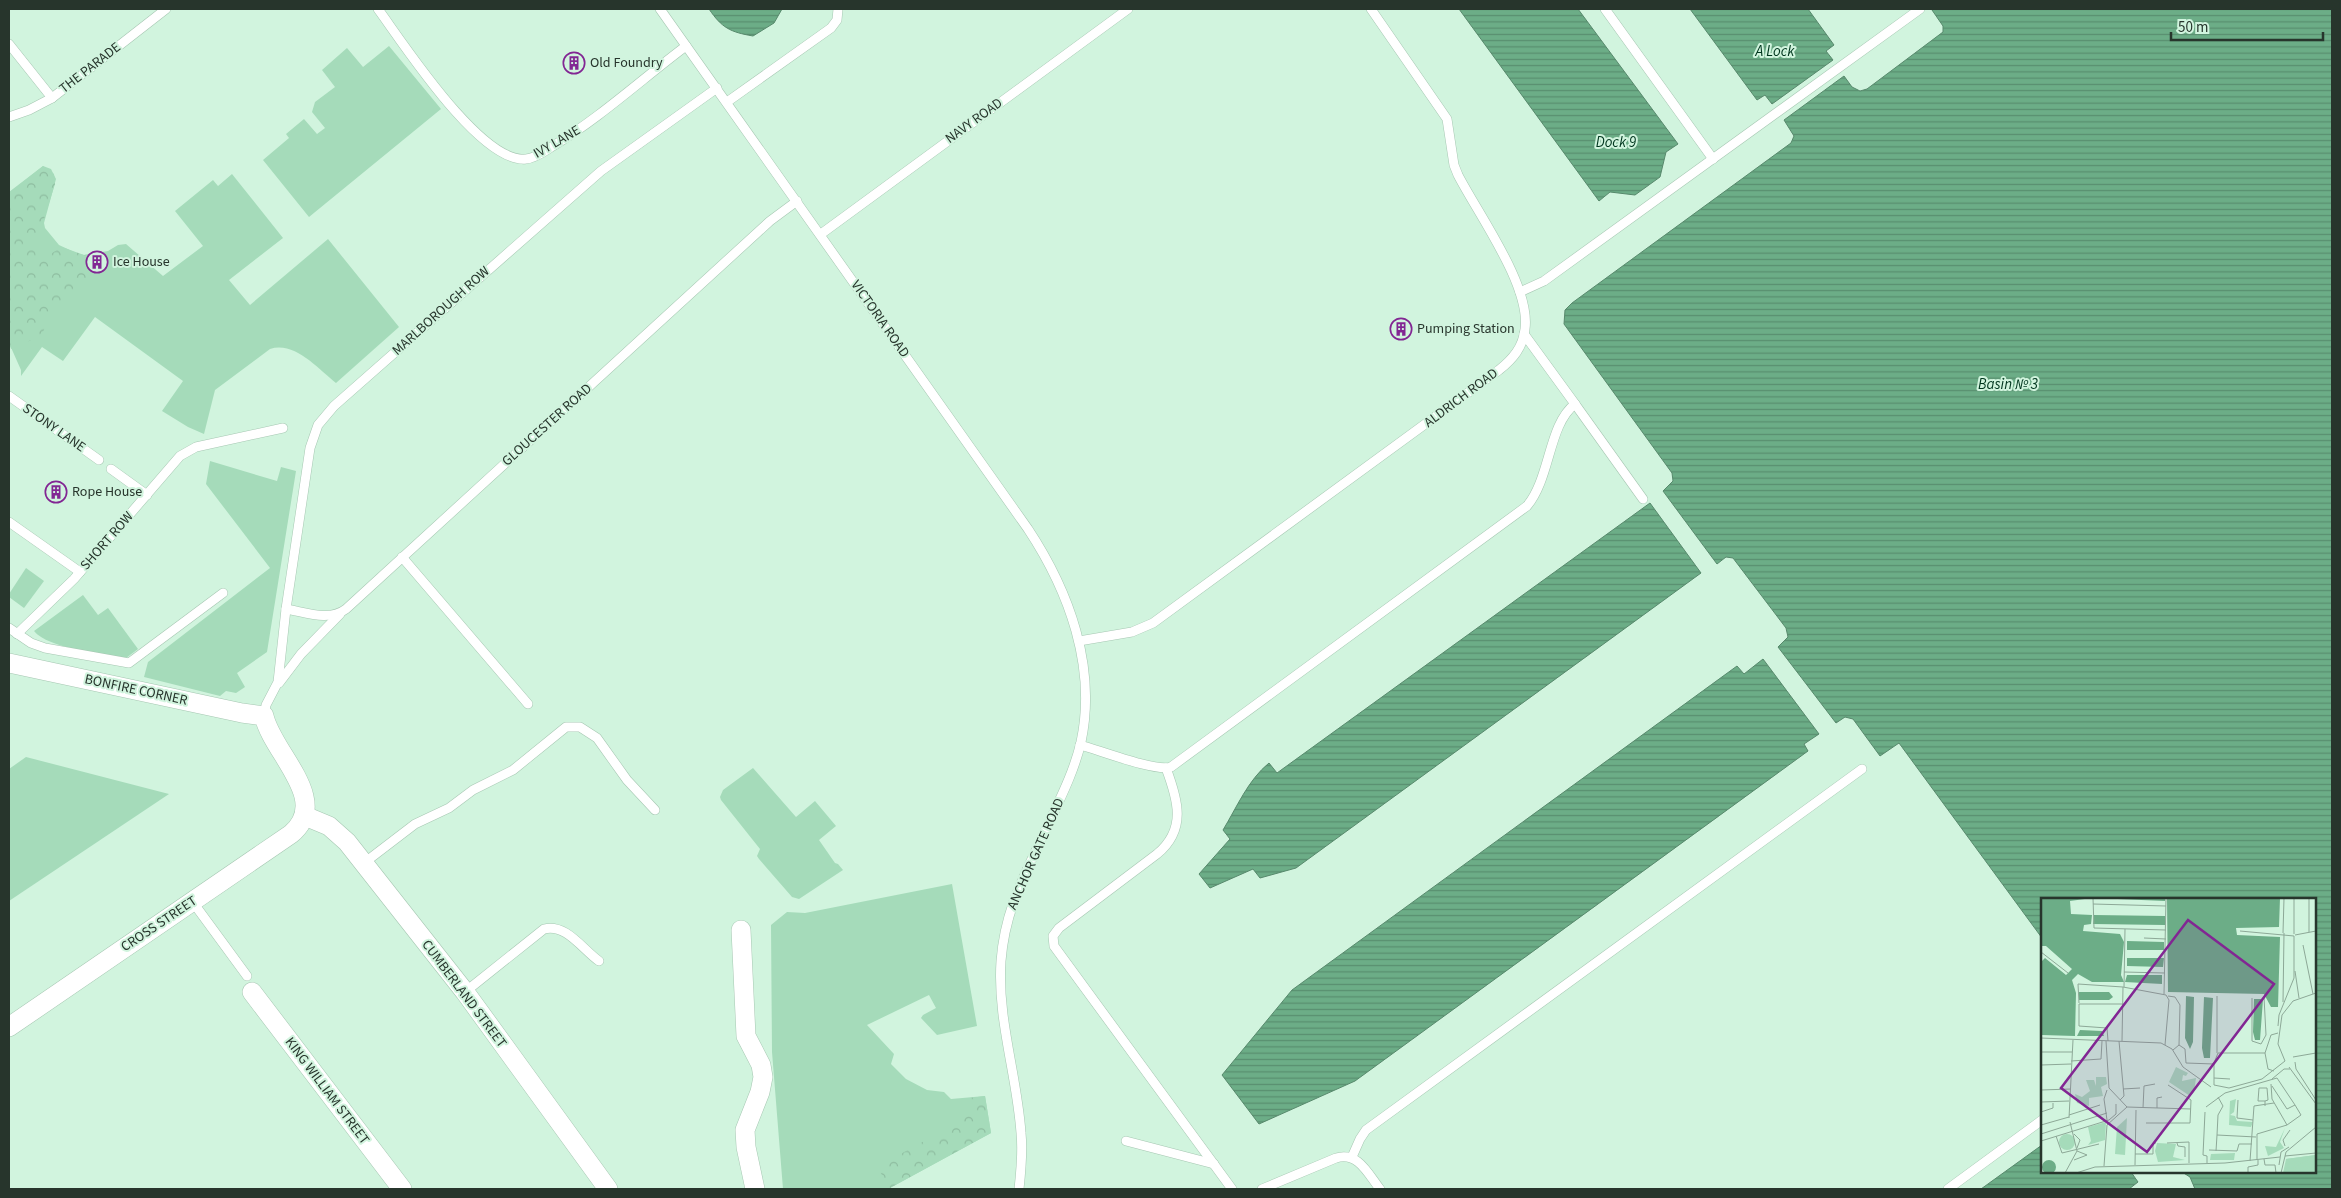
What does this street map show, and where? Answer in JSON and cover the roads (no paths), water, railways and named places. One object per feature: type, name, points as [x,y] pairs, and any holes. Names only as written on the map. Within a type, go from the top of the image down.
[{"type":"street","name":"BONFIRE CORNER","points":[[9,663],[232,711],[264,716]]},
{"type":"street","points":[[264,716],[270,733],[298,782],[306,806],[305,816]]},
{"type":"street","name":"CUMBERLAND STREET","points":[[305,816],[322,822],[335,830],[364,863],[465,992],[608,1189]]},
{"type":"street","name":"CROSS STREET","points":[[9,1027],[291,834],[305,816]]},
{"type":"street","points":[[741,930],[746,1036],[761,1065],[763,1077],[760,1092],[745,1130],[746,1147],[755,1189]]},
{"type":"street","name":"KING WILLIAM STREET","points":[[250,984],[402,1189]]},
{"type":"lane","name":"THE PARADE","points":[[9,117],[29,110],[52,98],[166,9]]},
{"type":"lane","name":"IVY LANE","points":[[378,9],[433,84],[468,127],[500,150],[523,159],[543,152],[596,119],[686,46]]},
{"type":"lane","name":"VICTORIA ROAD","points":[[660,9],[821,234],[1043,551],[1062,587],[1079,641]]},
{"type":"lane","points":[[727,102],[831,28],[837,20],[838,9]]},
{"type":"lane","name":"NAVY ROAD","points":[[821,234],[1128,9]]},
{"type":"lane","name":"ALDRICH ROAD","points":[[1079,641],[1132,632],[1153,623],[1499,370],[1518,350],[1524,334],[1526,315],[1520,292],[1509,267],[1458,175],[1453,160],[1447,119],[1371,9]]},
{"type":"lane","points":[[1605,9],[1713,159]]},
{"type":"lane","points":[[1520,292],[1544,281],[1920,9]]},
{"type":"lane","points":[[9,44],[52,98]]},
{"type":"lane","name":"MARLBOROUGH ROW","points":[[277,685],[286,609],[310,448],[318,425],[328,412],[590,180],[717,88]]},
{"type":"lane","name":"GLOUCESTER ROAD","points":[[286,609],[327,616],[337,615],[346,609],[763,228],[797,201]]},
{"type":"lane","points":[[1524,334],[1643,499]]},
{"type":"lane","name":"STONY LANE","points":[[9,396],[99,460]]},
{"type":"lane","points":[[1080,745],[1152,766],[1166,768],[1179,762],[1527,506],[1540,484],[1561,418],[1575,404]]},
{"type":"lane","name":"SHORT ROW","points":[[17,634],[80,572],[174,461],[185,452],[283,428]]},
{"type":"lane","points":[[111,469],[146,495]]},
{"type":"lane","points":[[9,522],[80,572]]},
{"type":"lane","points":[[402,557],[528,704]]},
{"type":"lane","points":[[9,628],[31,643],[45,648],[129,663],[223,593]]},
{"type":"lane","points":[[264,716],[266,705],[277,685],[301,654],[346,609]]},
{"type":"lane","name":"ANCHOR GATE ROAD","points":[[1019,1189],[1022,1134],[1002,1004],[1003,942],[1012,902],[1065,789],[1080,745],[1084,693],[1079,641]]},
{"type":"lane","points":[[364,863],[415,824],[449,808],[473,790],[513,770],[566,727],[580,727],[596,738],[627,780],[654,810]]},
{"type":"lane","points":[[1166,768],[1178,807],[1176,824],[1170,841],[1157,854],[1059,928],[1053,936],[1054,946],[1232,1189]]},
{"type":"lane","points":[[1352,1157],[1366,1130],[1862,769]]},
{"type":"lane","points":[[192,901],[250,984]]},
{"type":"lane","points":[[465,992],[544,929],[550,927],[558,929],[569,936],[599,961]]},
{"type":"lane","points":[[1948,1189],[2041,1121]]},
{"type":"lane","points":[[1126,1141],[1214,1164]]},
{"type":"lane","points":[[1262,1189],[1336,1158],[1352,1157],[1362,1166],[1380,1189]]},
{"type":"water","points":[[709,9],[782,9],[774,23],[753,36],[738,33],[727,28],[718,21]]},
{"type":"water","name":"Dock 9","points":[[1459,9],[1578,9],[1678,144],[1666,152],[1660,177],[1635,195],[1610,192],[1599,201]]},
{"type":"water","name":"A Lock","points":[[1690,9],[1808,9],[1834,45],[1826,51],[1833,60],[1772,104],[1765,95],[1757,100]]},
{"type":"water","name":"Basin № 3","points":[[2332,9],[2332,1189],[2195,1189],[2190,1177],[2184,1173],[2316,1173],[2316,898],[2041,898],[2041,937],[1899,743],[1880,756],[1853,719],[1845,717],[1836,723],[1778,647],[1788,637],[1786,628],[1733,558],[1726,557],[1717,564],[1663,491],[1673,481],[1672,473],[1564,324],[1565,310],[1572,303],[1791,143],[1794,136],[1784,120],[1844,76],[1852,87],[1860,91],[1867,89],[1943,32],[1943,26],[1932,10]]},
{"type":"water","points":[[1650,503],[1701,573],[1296,868],[1260,878],[1253,869],[1210,888],[1199,874],[1230,839],[1223,830],[1243,794],[1255,777],[1269,763],[1277,773]]},
{"type":"water","points":[[1763,659],[1819,734],[1804,744],[1808,751],[1355,1081],[1259,1124],[1222,1075],[1292,990],[1737,666],[1744,674]]},
{"type":"water","points":[[2041,1146],[2041,1173],[2132,1173],[2138,1182],[2129,1189],[1981,1189]]},
{"type":"place","name":"Old Foundry","points":[[574,63]]},
{"type":"place","name":"Ice House","points":[[97,262]]},
{"type":"place","name":"Pumping Station","points":[[1401,329]]},
{"type":"place","name":"Rope House","points":[[56,492]]}]
